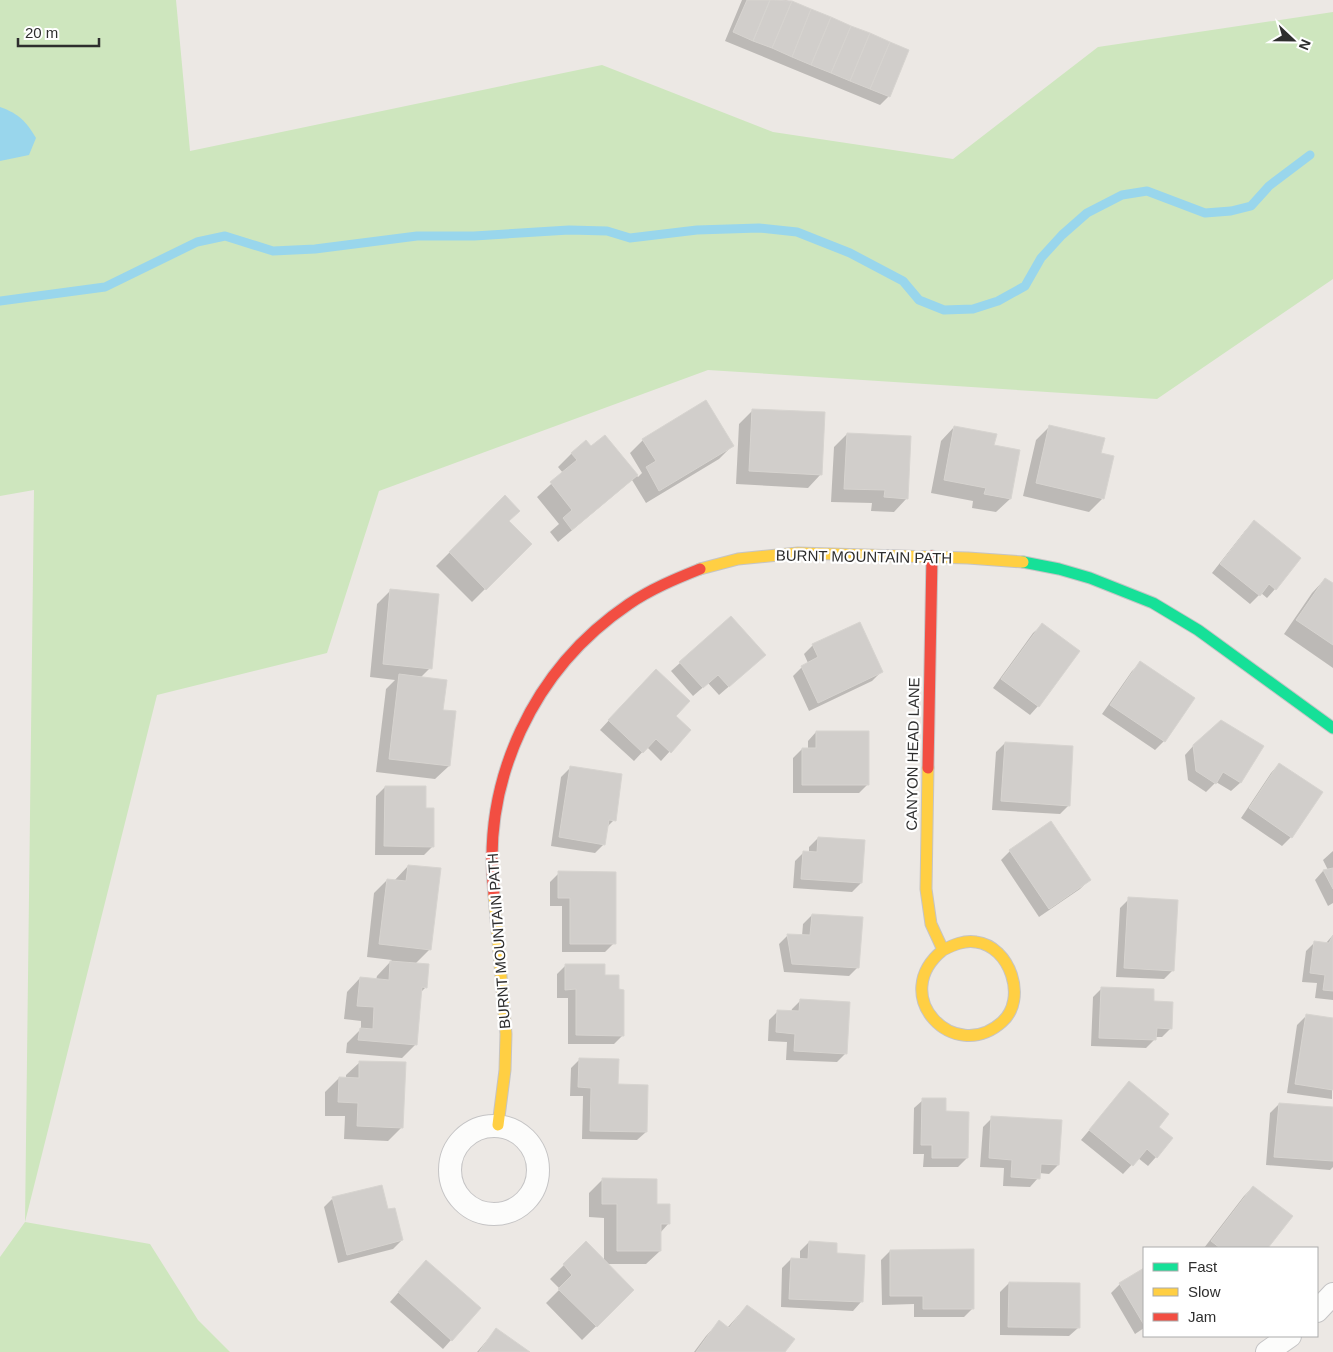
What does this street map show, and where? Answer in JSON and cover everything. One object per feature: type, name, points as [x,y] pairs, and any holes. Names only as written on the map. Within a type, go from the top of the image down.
[{"type":"street","name":"BURNT MOUNTAIN PATH","points":[[498,1125],[506,1054],[492,866],[494,824],[499,788],[511,751],[528,713],[547,681],[576,646],[606,618],[640,595],[673,579],[739,558],[794,553],[932,556],[1035,564],[1084,576],[1124,590],[1165,608],[1208,636],[1333,728]]},
{"type":"street","name":"CANYON HEAD LANE","points":[[932,556],[926,889],[931,924],[943,950]]},
{"type":"street","points":[[975,942],[991,947],[1004,958],[1012,972],[1016,991],[1010,1010],[1004,1020],[992,1030],[975,1036],[961,1036],[943,1029],[931,1018],[922,997],[922,981],[929,964],[943,950],[957,943],[975,942]]},
{"type":"street","points":[[1318,1310],[1333,1294]]},
{"type":"street","points":[[1267,1352],[1289,1337]]},
{"type":"green space","points":[[0,0],[176,0],[190,151],[602,65],[773,132],[953,159],[1098,47],[1333,12],[1333,279],[1157,399],[708,370],[379,491],[327,653],[157,695],[25,1222],[34,490],[0,496]]},
{"type":"green space","points":[[25,1222],[150,1244],[198,1320],[230,1352],[0,1352],[0,1257]]},
{"type":"water","points":[[0,107],[21,118],[36,138],[29,155],[0,161]]},
{"type":"building","points":[[747,0],[770,0],[753,41],[733,32]]},
{"type":"building","points":[[770,0],[792,1],[772,48],[753,41]]},
{"type":"building","points":[[792,1],[811,9],[792,57],[772,48]]},
{"type":"building","points":[[811,9],[831,17],[811,65],[792,57]]},
{"type":"building","points":[[831,17],[851,26],[831,73],[811,65]]},
{"type":"building","points":[[851,26],[870,33],[850,81],[831,73]]},
{"type":"building","points":[[870,33],[890,42],[870,89],[850,81]]},
{"type":"building","points":[[890,42],[909,50],[890,97],[870,89]]},
{"type":"building","points":[[706,400],[734,446],[659,491],[646,467],[656,461],[642,439]]},
{"type":"building","points":[[752,409],[825,412],[822,475],[749,471]]},
{"type":"building","points":[[1049,425],[1105,438],[1101,453],[1114,456],[1104,499],[1036,483]]},
{"type":"building","points":[[954,426],[997,434],[994,445],[1020,450],[1011,499],[984,494],[986,488],[944,480]]},
{"type":"building","points":[[847,433],[911,436],[908,499],[884,497],[885,490],[844,489]]},
{"type":"building","points":[[605,435],[638,475],[572,530],[563,518],[572,510],[550,482],[577,460],[571,453],[586,440],[591,446]]},
{"type":"building","points":[[505,495],[520,511],[509,521],[532,544],[486,590],[449,552]]},
{"type":"building","points":[[1254,520],[1301,558],[1276,590],[1269,584],[1260,596],[1220,564]]},
{"type":"building","points":[[1325,578],[1333,583],[1333,645],[1296,620]]},
{"type":"building","points":[[390,589],[439,594],[432,669],[383,664]]},
{"type":"building","points":[[731,616],[766,655],[729,687],[718,675],[703,688],[679,662]]},
{"type":"building","points":[[860,622],[883,672],[818,703],[801,666],[818,657],[812,644]]},
{"type":"building","points":[[1042,623],[1080,651],[1039,707],[1001,679]]},
{"type":"building","points":[[1140,661],[1195,698],[1165,742],[1110,705]]},
{"type":"building","points":[[656,669],[690,701],[676,716],[691,730],[671,753],[656,739],[643,753],[608,720]]},
{"type":"building","points":[[399,674],[447,680],[443,710],[456,711],[450,766],[389,759]]},
{"type":"building","points":[[1221,720],[1264,746],[1241,783],[1223,772],[1216,784],[1196,771],[1193,745]]},
{"type":"building","points":[[816,731],[869,731],[869,785],[802,785],[802,748],[816,748]]},
{"type":"building","points":[[1005,742],[1073,746],[1070,806],[1001,801]]},
{"type":"building","points":[[1279,763],[1323,792],[1292,838],[1249,808]]},
{"type":"building","points":[[570,766],[622,774],[616,821],[609,820],[605,845],[559,837]]},
{"type":"building","points":[[385,786],[426,786],[426,808],[434,808],[434,847],[384,846]]},
{"type":"building","points":[[1051,821],[1091,880],[1049,909],[1009,850]]},
{"type":"building","points":[[818,837],[865,840],[862,883],[801,879],[803,851],[817,852]]},
{"type":"building","points":[[408,865],[441,868],[431,950],[379,944],[387,879],[406,881]]},
{"type":"building","points":[[1333,868],[1333,889],[1323,870]]},
{"type":"building","points":[[558,871],[616,872],[616,944],[570,944],[570,898],[558,898]]},
{"type":"building","points":[[1128,897],[1178,900],[1174,971],[1124,968]]},
{"type":"building","points":[[812,914],[863,917],[859,968],[792,964],[787,934],[810,935]]},
{"type":"building","points":[[1333,935],[1333,991],[1323,990],[1325,975],[1310,973],[1314,941],[1329,943]]},
{"type":"building","points":[[390,961],[429,964],[427,988],[422,987],[417,1045],[358,1040],[360,1028],[373,1029],[374,1007],[357,1006],[360,977],[389,980]]},
{"type":"building","points":[[565,964],[605,964],[605,975],[619,975],[619,989],[624,990],[624,1036],[576,1035],[576,989],[565,990]]},
{"type":"building","points":[[1101,987],[1154,989],[1154,1001],[1173,1002],[1172,1029],[1157,1028],[1156,1040],[1099,1038]]},
{"type":"building","points":[[800,999],[850,1002],[847,1054],[794,1051],[795,1034],[776,1032],[777,1010],[799,1011]]},
{"type":"building","points":[[1306,1014],[1333,1018],[1333,1090],[1295,1084]]},
{"type":"building","points":[[579,1058],[619,1059],[618,1084],[648,1085],[647,1132],[590,1131],[591,1088],[578,1087]]},
{"type":"building","points":[[359,1061],[406,1062],[403,1128],[357,1126],[358,1103],[338,1102],[339,1077],[359,1078]]},
{"type":"building","points":[[1129,1081],[1169,1114],[1159,1127],[1173,1138],[1157,1158],[1147,1149],[1133,1166],[1089,1130]]},
{"type":"building","points":[[922,1098],[946,1098],[946,1111],[969,1112],[968,1158],[932,1158],[932,1145],[921,1145]]},
{"type":"building","points":[[1279,1103],[1333,1107],[1333,1161],[1274,1157]]},
{"type":"building","points":[[991,1116],[1062,1120],[1059,1165],[1041,1164],[1040,1179],[1011,1177],[1012,1160],[989,1158]]},
{"type":"building","points":[[602,1178],[657,1179],[657,1204],[670,1204],[670,1224],[661,1224],[661,1251],[617,1251],[617,1204],[602,1204]]},
{"type":"building","points":[[382,1185],[388,1209],[395,1208],[403,1240],[347,1255],[332,1197]]},
{"type":"building","points":[[1253,1186],[1293,1216],[1269,1247],[1219,1247],[1211,1241]]},
{"type":"building","points":[[586,1241],[634,1290],[597,1327],[558,1289],[572,1275],[563,1264]]},
{"type":"building","points":[[809,1241],[837,1243],[837,1253],[865,1255],[863,1302],[789,1299],[791,1258],[808,1259]]},
{"type":"building","points":[[974,1249],[974,1309],[923,1309],[923,1296],[890,1296],[890,1250]]},
{"type":"building","points":[[426,1260],[481,1308],[452,1341],[398,1292]]},
{"type":"building","points":[[1143,1269],[1143,1323],[1119,1283]]},
{"type":"building","points":[[1009,1282],[1080,1283],[1080,1328],[1008,1327]]},
{"type":"building","points":[[747,1305],[795,1339],[785,1352],[696,1352],[719,1320],[729,1328]]},
{"type":"building","points":[[496,1328],[530,1352],[479,1352]]},
{"type":"waterway","points":[[0,301],[105,287],[197,242],[225,236],[273,251],[315,249],[417,236],[474,236],[569,230],[607,231],[630,238],[697,230],[759,228],[797,232],[850,253],[903,281],[919,300],[944,310],[973,309],[998,301],[1025,286],[1041,258],[1062,235],[1087,213],[1122,195],[1147,191],[1205,213],[1231,211],[1251,206],[1269,186],[1310,155]]},
{"type":"traffic: fast","points":[[1023,562],[1059,569],[1090,578],[1153,603],[1198,630],[1333,728]]},
{"type":"traffic: slow","points":[[700,569],[738,559],[798,553],[968,558],[1023,562]]},
{"type":"traffic: slow","points":[[928,768],[926,889],[931,924],[943,950],[927,968],[922,986],[924,1004],[934,1019],[947,1030],[965,1035],[983,1033],[1002,1022],[1010,1012],[1014,1000],[1014,988],[1006,963],[998,953],[988,946],[976,942],[959,943],[943,950]]},
{"type":"traffic: slow","points":[[494,895],[506,1034],[505,1070],[498,1125]]},
{"type":"traffic: jam","points":[[928,768],[932,556]]},
{"type":"traffic: jam","points":[[494,895],[492,852],[496,810],[506,770],[521,731],[541,694],[566,661],[595,630],[629,604],[646,594],[700,569]]}]
